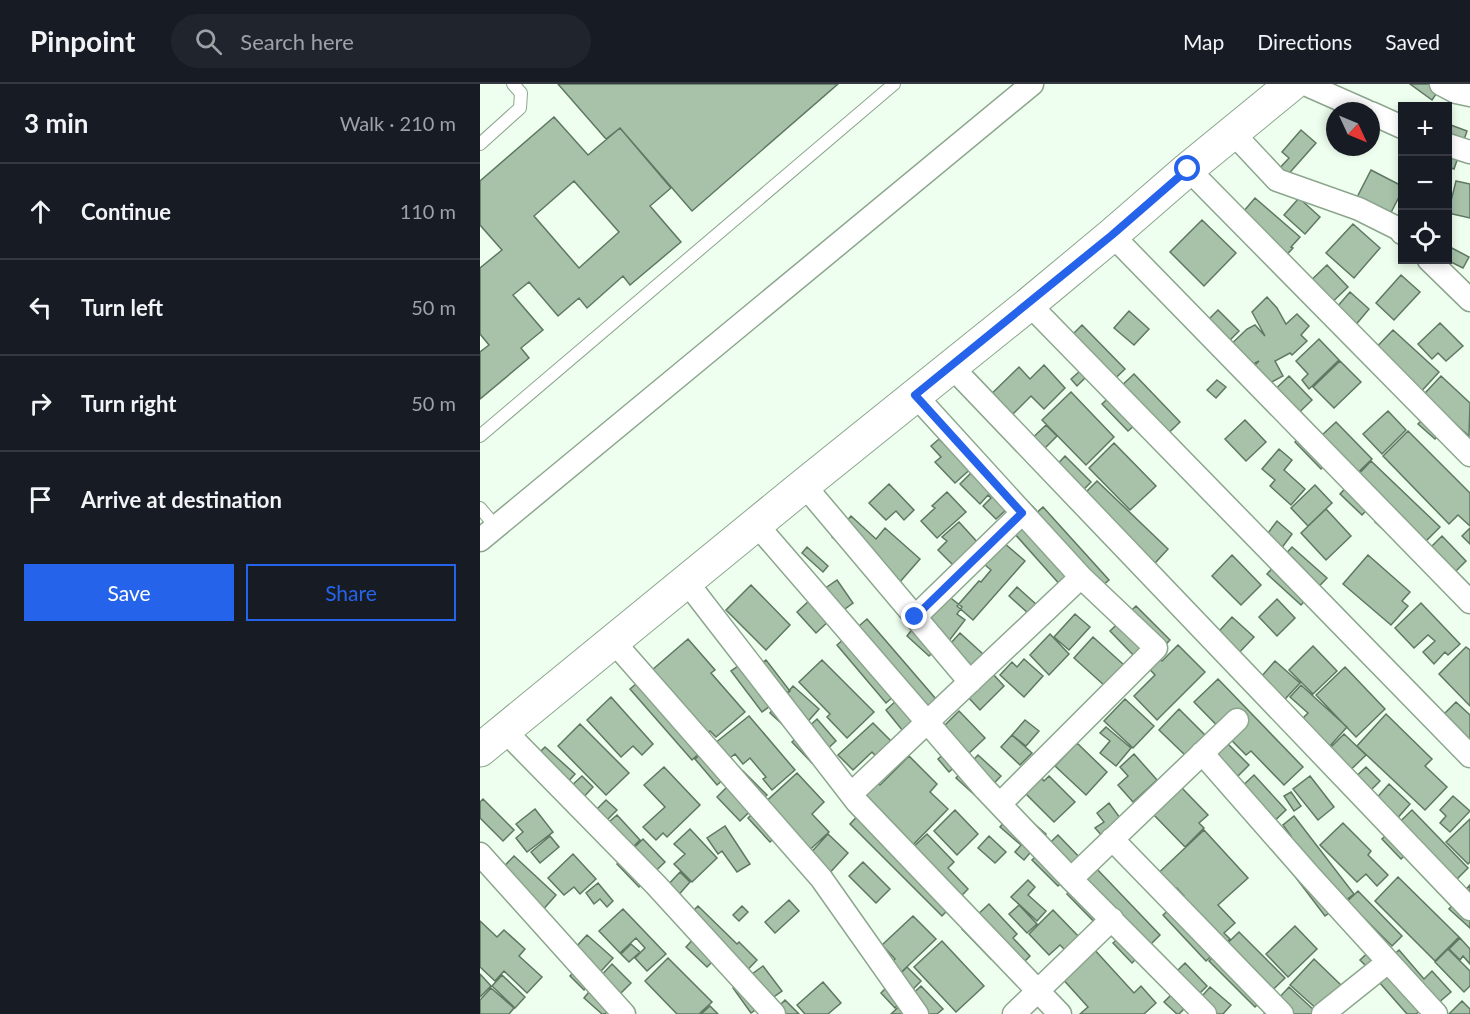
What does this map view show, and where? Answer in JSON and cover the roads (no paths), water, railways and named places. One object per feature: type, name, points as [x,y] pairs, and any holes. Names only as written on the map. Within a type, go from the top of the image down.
[{"type":"main road","points":[[488,735],[1262,84]]},
{"type":"main road","points":[[488,735],[613,641],[1029,304],[1292,84]]},
{"type":"street","points":[[488,533],[1032,84]]},
{"type":"street","points":[[1305,84],[1346,102]]},
{"type":"street","points":[[1441,84],[1456,92],[1470,95]]},
{"type":"street","points":[[1380,117],[1398,125]]},
{"type":"street","points":[[1232,132],[1277,180],[1359,209],[1398,228]]},
{"type":"street","points":[[1452,147],[1470,152]]},
{"type":"street","points":[[1188,169],[1470,455]]},
{"type":"street","points":[[1112,235],[1470,602]]},
{"type":"street","points":[[1435,264],[1461,281],[1470,300]]},
{"type":"street","points":[[1029,304],[1470,756]]},
{"type":"street","points":[[951,366],[1470,909]]},
{"type":"street","points":[[915,395],[1081,578],[1156,648],[1000,804]]},
{"type":"street","points":[[804,485],[970,682]]},
{"type":"street","points":[[915,617],[1022,513]]},
{"type":"street","points":[[756,524],[1000,804],[1205,1014]]},
{"type":"street","points":[[851,794],[1081,578]]},
{"type":"street","points":[[686,581],[857,802],[1060,1014]]},
{"type":"street","points":[[613,641],[821,878],[917,1014]]},
{"type":"street","points":[[1071,879],[1237,720]]},
{"type":"street","points":[[488,735],[656,885],[774,1014]]},
{"type":"street","points":[[1202,753],[1436,1014]]},
{"type":"street","points":[[1112,839],[1282,1014]]},
{"type":"street","points":[[480,854],[624,1014]]},
{"type":"street","points":[[1014,1014],[1112,919]]},
{"type":"street","points":[[1323,1014],[1389,962]]},
{"type":"lane","points":[[480,144],[520,108],[521,93],[513,84]]},
{"type":"lane","points":[[480,436],[894,84]]},
{"type":"lane","points":[[480,508],[488,533]]}]
